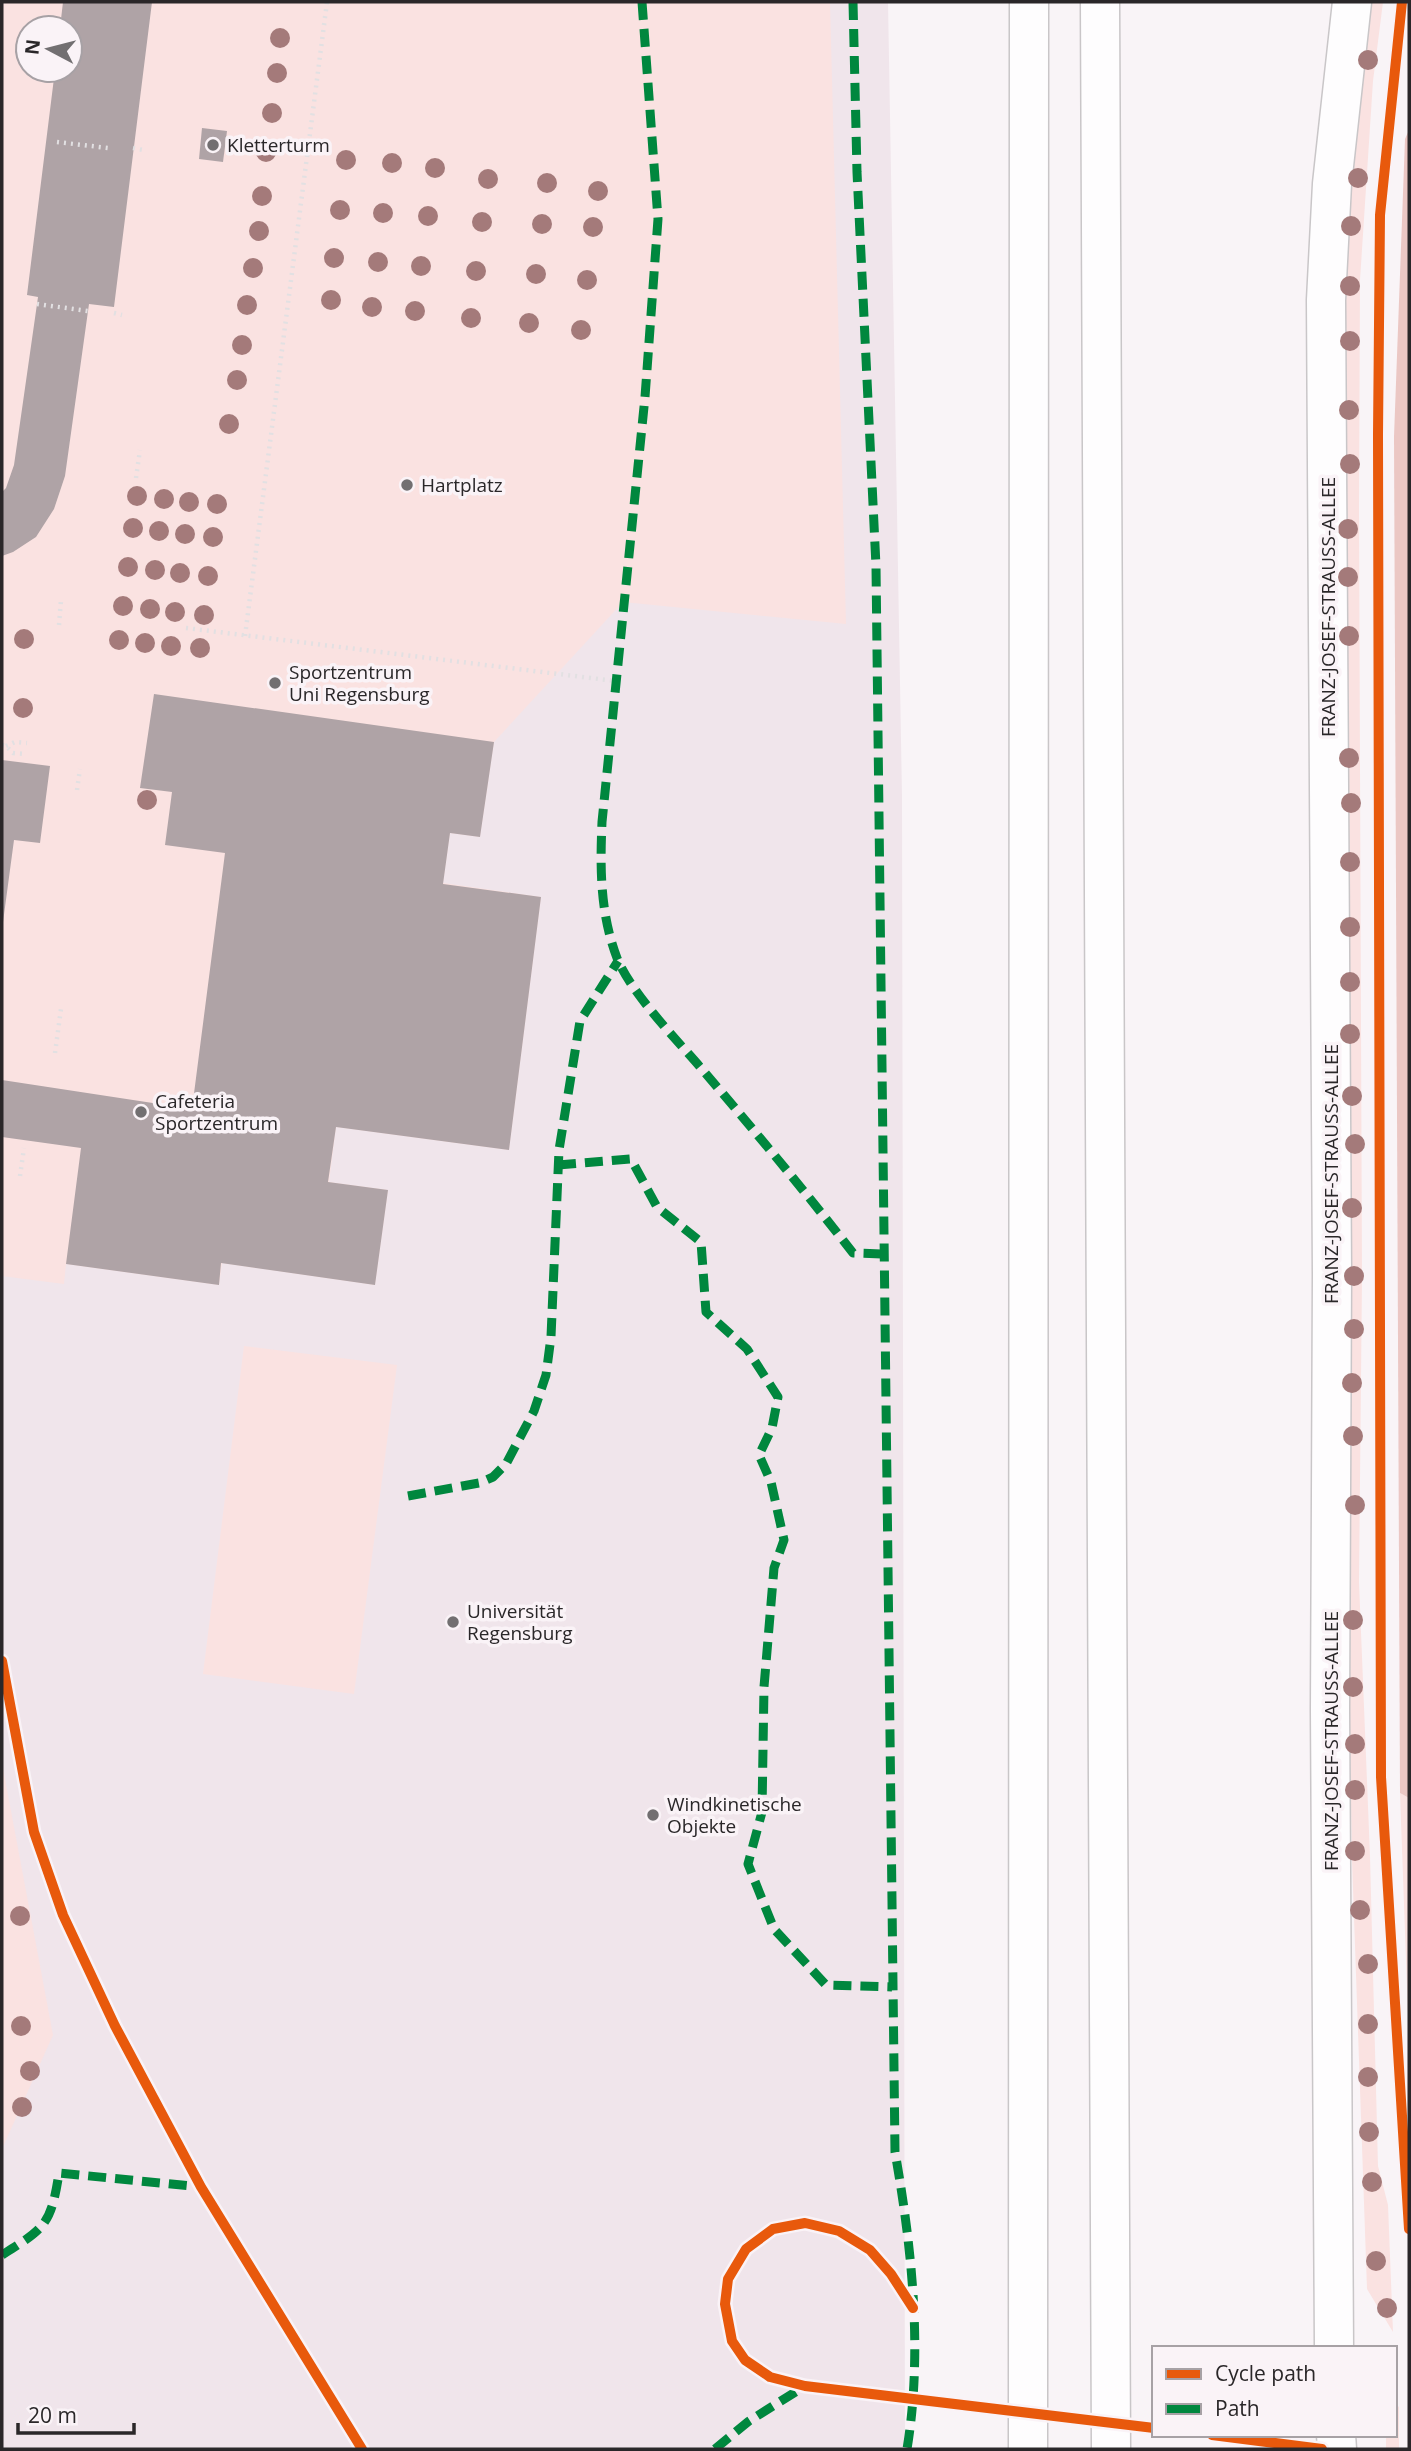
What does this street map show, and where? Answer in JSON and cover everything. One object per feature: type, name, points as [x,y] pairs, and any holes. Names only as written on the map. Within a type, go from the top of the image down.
[{"type":"main road","points":[[1028,2449],[1029,2]]},
{"type":"main road","points":[[1100,2],[1111,2449]]},
{"type":"main road","name":"FRANZ-JOSEF-STRAUSS-ALLEE","points":[[1334,2346],[1330,1710],[1332,1261],[1326,300],[1332,184],[1352,2]]},
{"type":"path","points":[[245,636],[327,2]]},
{"type":"path","points":[[57,142],[108,148]]},
{"type":"path","points":[[133,148],[143,150]]},
{"type":"path","points":[[37,304],[88,311]]},
{"type":"path","points":[[114,313],[122,315]]},
{"type":"path","points":[[136,478],[140,450]]},
{"type":"path","points":[[59,625],[61,600]]},
{"type":"path","points":[[186,628],[615,681]]},
{"type":"path","points":[[4,746],[15,742],[27,743]]},
{"type":"path","points":[[4,746],[13,752],[26,754]]},
{"type":"path","points":[[77,790],[80,769]]},
{"type":"path","points":[[55,1053],[61,1009]]},
{"type":"path","points":[[20,1176],[24,1148]]},
{"type":"path","points":[[2,1661],[34,1832],[62,1915],[115,2026],[201,2187],[362,2449]]},
{"type":"path","points":[[2,1701],[9,1701]]},
{"type":"shaded area","name":"Universität Regensburg","points":[[2,2],[888,2],[902,796],[905,2449],[2,2449]]},
{"type":"shaded area","name":"Sportzentrum Uni Regensburg","points":[[2,2],[830,2],[846,624],[623,602],[494,742],[480,837],[450,833],[443,883],[541,897],[509,1150],[336,1127],[329,1182],[388,1190],[375,1285],[222,1263],[219,1285],[66,1264],[64,1284],[2,1276]]},
{"type":"shaded area","points":[[1362,2],[1383,2],[1373,81],[1360,280],[1362,1278],[1359,1582],[1378,2166],[1388,2205],[1393,2332],[1367,2289],[1352,1860],[1347,1590],[1343,226]]},
{"type":"shaded area","points":[[1409,130],[1409,1798],[1400,1793],[1394,437],[1405,139]]},
{"type":"shaded area","points":[[244,1346],[397,1365],[354,1694],[203,1674]]},
{"type":"shaded area","points":[[2,1763],[53,2035],[2,2149]]},
{"type":"shaded area","points":[[1400,1793],[1409,1798],[1409,2044]]},
{"type":"shaded area","points":[[1399,2406],[1399,2449],[1386,2449],[1386,2437],[1397,2437]]},
{"type":"building","points":[[63,2],[152,2],[114,307],[89,304],[65,476],[54,509],[36,537],[2,556],[2,492],[14,465],[38,297],[27,295],[53,84],[84,84],[84,14],[62,14]]},
{"type":"building","name":"Kletterturm","points":[[202,128],[227,131],[223,162],[199,159]]},
{"type":"building","points":[[154,694],[494,742],[480,837],[450,833],[443,884],[541,897],[509,1150],[336,1127],[328,1182],[388,1190],[375,1285],[221,1263],[219,1285],[66,1264],[81,1148],[2,1137],[2,1080],[192,1109],[225,853],[165,845],[172,792],[140,788]]},
{"type":"building","points":[[2,760],[50,766],[40,843],[14,840],[3,922]]},
{"type":"marked path","points":[[642,2],[658,219],[645,397],[602,822],[601,874],[607,924],[617,958],[643,1001],[853,1253],[885,1254]]},
{"type":"marked path","points":[[853,2],[857,172],[876,566],[895,2152],[906,2225],[915,2338],[912,2412],[907,2449]]},
{"type":"marked path","points":[[408,1496],[479,1483],[493,1477],[506,1464],[534,1411],[546,1375],[551,1337],[559,1150],[580,1021],[618,961]]},
{"type":"marked path","points":[[558,1165],[631,1159],[657,1207],[701,1242],[706,1312],[747,1349],[778,1397],[772,1428],[759,1455],[771,1482],[784,1540],[774,1568],[764,1687],[762,1812],[748,1864],[774,1929],[826,1985],[892,1987]]},
{"type":"marked path","points":[[2,2255],[28,2238],[44,2223],[53,2204],[59,2173],[201,2187]]},
{"type":"marked path","points":[[715,2449],[749,2421],[805,2386]]},
{"type":"cycle path","points":[[1402,2],[1380,215],[1378,435],[1381,1777],[1409,2229]]},
{"type":"cycle path","points":[[2,1661],[34,1832],[63,1915],[115,2026],[201,2187],[362,2449]]},
{"type":"cycle path","points":[[913,2308],[891,2274],[870,2250],[839,2231],[805,2223],[773,2229],[746,2249],[728,2279],[725,2304],[732,2341],[745,2360],[770,2377],[805,2386],[1152,2428]]},
{"type":"cycle path","points":[[1228,2437],[1322,2449]]},
{"type":"place","name":"Kletterturm","points":[[213,145]]},
{"type":"place","name":"Hartplatz","points":[[407,485]]},
{"type":"place","name":"Sportzentrum Uni Regensburg","points":[[275,683]]},
{"type":"place","name":"Cafeteria Sportzentrum","points":[[141,1112]]},
{"type":"place","name":"Universität Regensburg","points":[[453,1622]]},
{"type":"place","name":"Windkinetische Objekte","points":[[653,1815]]}]
